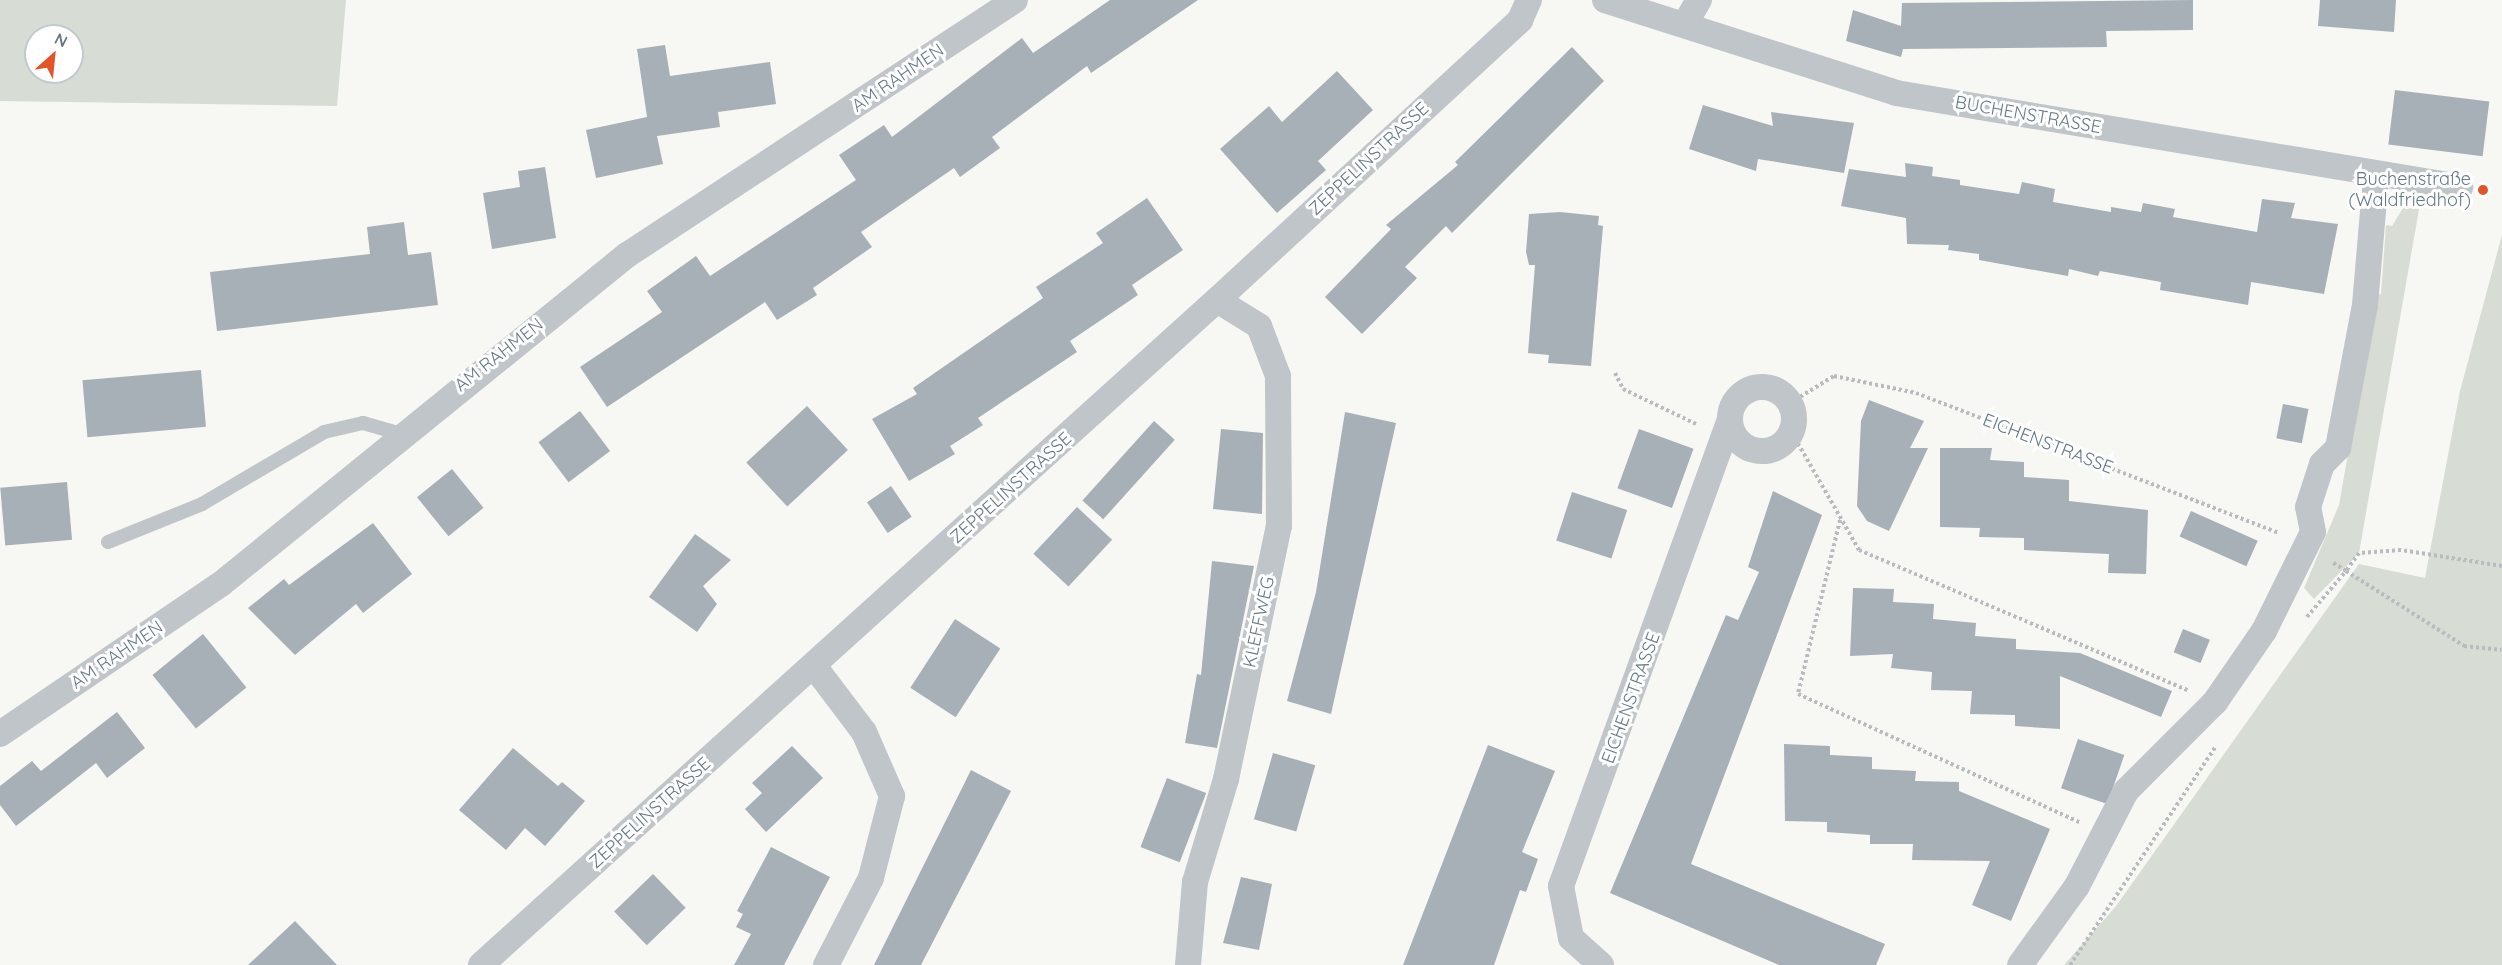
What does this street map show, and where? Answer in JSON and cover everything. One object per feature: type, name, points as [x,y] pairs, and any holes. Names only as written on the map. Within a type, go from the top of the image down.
[{"type":"street","name":"AM RAHMEN","points":[[0,734],[221,584],[401,434],[627,255],[1015,0]]},
{"type":"street","name":"ZEPPELINSTRASSE","points":[[480,965],[1217,300],[1520,20],[1529,0]]},
{"type":"street","name":"BUCHENSTRASSE","points":[[1605,0],[1896,93],[2376,177],[2460,187]]},
{"type":"street","points":[[1685,24],[1699,0]]},
{"type":"street","points":[[2020,965],[2077,886],[2100,831],[2126,791],[2215,702],[2264,631],[2313,532],[2308,507],[2322,464],[2338,448],[2365,305],[2376,177]]},
{"type":"street","name":"KLEFFWEG","points":[[1188,965],[1196,882],[1226,779],[1280,526],[1278,376],[1259,326],[1217,300]]},
{"type":"street","name":"EICHENSTRASSE","points":[[1601,965],[1571,938],[1561,886],[1736,400],[1753,388],[1774,389],[1790,403]]},
{"type":"street","points":[[1730,420],[1740,443],[1758,451],[1778,448],[1792,434],[1790,403]]},
{"type":"street","points":[[814,666],[864,732],[892,796],[871,878],[826,965]]},
{"type":"lane","points":[[108,542],[202,504],[324,432],[363,423],[401,434]]},
{"type":"path","points":[[1615,374],[1623,389],[1697,424]]},
{"type":"path","name":"EICHENSTRASSE","points":[[1790,403],[1834,376],[1916,393],[2306,544],[2463,646],[2502,650]]},
{"type":"path","points":[[1792,434],[1859,550],[2215,702]]},
{"type":"path","points":[[1840,520],[1798,694],[2100,831]]},
{"type":"path","points":[[2301,626],[2359,554],[2401,550],[2502,566]]},
{"type":"path","points":[[2070,965],[2222,738]]},
{"type":"shaded area","points":[[0,0],[346,0],[337,106],[0,101]]},
{"type":"shaded area","points":[[2403,208],[2419,209],[2359,553],[2314,599],[2304,588],[2339,505],[2376,295],[2381,294],[2386,225],[2392,226]]},
{"type":"shaded area","points":[[2502,235],[2502,965],[2064,965],[2116,906],[2359,564],[2425,578],[2460,391]]},
{"type":"building","points":[[1110,0],[1198,0],[1091,73],[1087,66],[992,137],[1000,148],[960,177],[954,168],[861,232],[872,247],[813,288],[817,295],[777,320],[765,302],[607,407],[580,367],[662,312],[647,291],[696,256],[710,276],[856,180],[839,155],[884,125],[892,137],[1022,38],[1033,53]]},
{"type":"building","points":[[2193,0],[2193,30],[2106,31],[2107,47],[1903,49],[1901,57],[1846,41],[1853,10],[1901,26],[1902,3]]},
{"type":"building","points":[[2320,0],[2396,0],[2394,32],[2318,26]]},
{"type":"building","points":[[665,45],[670,76],[770,62],[776,104],[718,112],[720,127],[657,136],[663,164],[596,178],[586,130],[647,117],[637,49]]},
{"type":"building","points":[[1572,47],[1604,81],[1452,233],[1446,226],[1405,267],[1417,278],[1362,334],[1325,297],[1391,229],[1386,225],[1458,165],[1455,162]]},
{"type":"building","points":[[1337,71],[1373,110],[1318,161],[1326,170],[1277,213],[1220,149],[1269,106],[1282,122]]},
{"type":"building","points":[[2395,90],[2489,102],[2483,156],[2388,145]]},
{"type":"building","points":[[1703,105],[1773,126],[1771,112],[1854,123],[1844,173],[1758,159],[1756,171],[1689,149]]},
{"type":"building","points":[[1905,163],[1933,167],[1932,176],[1960,180],[1960,185],[2019,194],[2022,182],[2055,189],[2053,202],[2111,212],[2111,207],[2141,212],[2143,203],[2175,209],[2173,217],[2257,232],[2262,199],[2295,203],[2291,218],[2338,224],[2324,294],[2251,282],[2248,305],[2160,290],[2161,282],[2100,271],[2098,276],[2069,269],[2068,276],[1979,260],[1979,254],[1948,250],[1949,245],[1907,244],[1906,218],[1841,206],[1849,169],[1906,177]]},
{"type":"building","points":[[545,167],[556,238],[492,249],[483,193],[520,187],[518,171]]},
{"type":"building","points":[[1147,198],[1183,250],[1132,285],[1138,295],[1070,341],[1077,352],[978,418],[983,425],[950,446],[955,454],[909,481],[872,419],[917,394],[913,388],[1043,298],[1036,287],[1103,243],[1096,233]]},
{"type":"building","points":[[1560,212],[1599,216],[1598,225],[1603,226],[1591,366],[1548,363],[1549,355],[1528,353],[1535,265],[1529,265],[1526,252],[1529,214]]},
{"type":"building","points":[[404,222],[408,255],[431,252],[438,305],[217,331],[210,272],[370,254],[367,227]]},
{"type":"building","points":[[201,370],[206,427],[87,437],[82,380]]},
{"type":"building","points":[[1869,400],[1924,421],[1910,448],[1928,448],[1889,531],[1867,521],[1857,506],[1861,421]]},
{"type":"building","points":[[2283,404],[2309,409],[2302,443],[2276,438]]},
{"type":"building","points":[[807,406],[848,450],[787,506],[746,463]]},
{"type":"building","points":[[580,411],[610,451],[569,482],[538,442]]},
{"type":"building","points":[[1345,412],[1396,423],[1331,714],[1287,701],[1316,592]]},
{"type":"building","points":[[1154,421],[1175,440],[1103,519],[1082,501]]},
{"type":"building","points":[[1221,429],[1263,433],[1262,514],[1213,509]]},
{"type":"building","points":[[1639,429],[1694,449],[1672,508],[1617,488]]},
{"type":"building","points":[[1940,448],[1992,448],[1990,460],[2024,462],[2024,477],[2069,480],[2069,501],[2148,510],[2146,574],[2108,573],[2109,554],[2024,550],[2024,538],[1979,537],[1980,528],[1940,527]]},
{"type":"building","points":[[452,469],[483,508],[448,536],[417,497]]},
{"type":"building","points":[[67,482],[72,540],[5,546],[0,488]]},
{"type":"building","points":[[891,486],[912,517],[888,533],[867,502]]},
{"type":"building","points":[[1773,491],[1822,515],[1691,864],[1885,944],[1876,965],[1779,965],[1610,893],[1726,615],[1738,620],[1759,572],[1748,567]]},
{"type":"building","points":[[1572,492],[1627,510],[1611,558],[1556,541]]},
{"type":"building","points":[[1077,507],[1112,540],[1068,587],[1033,554]]},
{"type":"building","points":[[2191,511],[2258,541],[2246,566],[2180,537]]},
{"type":"building","points":[[373,523],[412,574],[363,613],[356,604],[295,655],[248,608],[284,579],[289,585]]},
{"type":"building","points":[[695,534],[731,560],[703,586],[717,604],[697,632],[649,597]]},
{"type":"building","points":[[1212,561],[1254,566],[1217,748],[1185,743],[1197,674],[1201,675]]},
{"type":"building","points":[[1853,588],[1894,589],[1893,602],[1934,604],[1933,619],[1976,623],[1975,636],[2016,639],[2016,649],[2080,653],[2172,691],[2161,717],[2060,676],[2060,729],[2015,726],[2015,715],[1970,714],[1972,691],[1931,690],[1932,672],[1891,668],[1893,654],[1850,656]]},
{"type":"building","points":[[955,619],[1000,648],[956,717],[910,688]]},
{"type":"building","points":[[2183,629],[2210,640],[2201,663],[2174,652]]},
{"type":"building","points":[[203,634],[246,688],[196,729],[152,675]]},
{"type":"building","points":[[117,712],[145,748],[107,778],[96,763],[16,826],[0,805],[0,786],[32,761],[41,771]]},
{"type":"building","points":[[2078,739],[2124,755],[2107,804],[2061,788]]},
{"type":"building","points":[[1784,744],[1830,746],[1830,755],[1872,757],[1872,769],[1916,771],[1915,781],[1959,782],[1959,791],[2050,829],[2011,921],[1972,905],[1990,861],[1912,860],[1913,844],[1870,844],[1870,835],[1827,832],[1827,822],[1785,821]]},
{"type":"building","points":[[1488,745],[1555,771],[1522,852],[1538,859],[1526,892],[1520,890],[1494,965],[1403,965]]},
{"type":"building","points":[[792,746],[823,778],[766,832],[745,809],[762,793],[752,783]]},
{"type":"building","points":[[513,748],[558,786],[562,782],[585,801],[545,846],[525,828],[506,850],[459,810]]},
{"type":"building","points":[[1273,753],[1315,765],[1296,831],[1254,819]]},
{"type":"building","points":[[971,770],[1011,791],[921,965],[874,965]]},
{"type":"building","points":[[1167,778],[1206,793],[1180,862],[1140,847]]},
{"type":"building","points":[[771,847],[830,877],[784,965],[734,965],[751,934],[736,927],[743,914],[737,911]]},
{"type":"building","points":[[653,874],[686,908],[647,945],[614,912]]},
{"type":"building","points":[[1241,877],[1272,884],[1259,950],[1223,943]]},
{"type":"building","points":[[295,921],[337,965],[248,965]]},
{"type":"place","name":"Buchenstraße (Waldfriedhof)","points":[[2483,190]]}]
